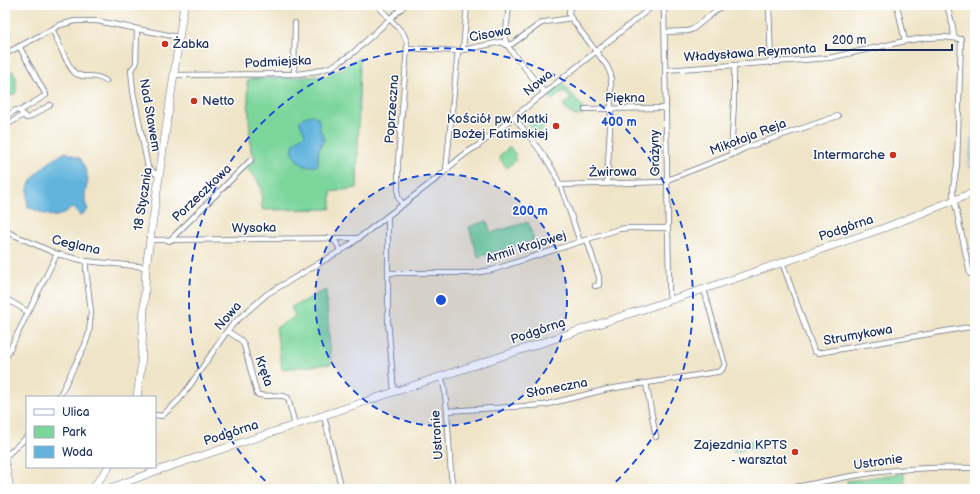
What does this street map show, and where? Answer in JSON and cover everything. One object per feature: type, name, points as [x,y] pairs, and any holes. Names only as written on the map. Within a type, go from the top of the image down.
[{"type":"main road","name":"18 Stycznia","points":[[137,396],[141,368],[146,267],[149,240],[178,37],[184,5]]},
{"type":"main road","name":"Podgórna","points":[[108,489],[160,470],[884,228],[975,192]]},
{"type":"main road","points":[[5,462],[10,489]]},
{"type":"main road","points":[[92,489],[108,468]]},
{"type":"main road","points":[[98,489],[102,477]]},
{"type":"street","name":"Poprzeczna","points":[[377,5],[403,33],[407,42],[398,162],[398,197],[402,205]]},
{"type":"street","name":"Podmiejska","points":[[173,75],[294,74],[317,71],[331,67],[353,53],[405,5]]},
{"type":"street","points":[[463,50],[467,5]]},
{"type":"street","points":[[509,5],[506,40],[507,45],[544,92]]},
{"type":"street","points":[[570,5],[569,14],[571,18],[607,66],[611,75],[607,183]]},
{"type":"street","name":"Nowa","points":[[156,415],[162,416],[179,400],[192,384],[227,331],[236,321],[267,294],[340,252],[359,238],[440,176],[465,154],[479,145],[654,5]]},
{"type":"street","name":"Grażyny","points":[[664,5],[669,294],[671,299]]},
{"type":"street","points":[[665,32],[688,31],[693,29],[723,5]]},
{"type":"street","points":[[769,5],[771,63]]},
{"type":"street","points":[[897,5],[905,41]]},
{"type":"street","points":[[947,5],[953,27],[954,38],[961,39],[957,165],[953,194],[970,274]]},
{"type":"street","name":"Cisowa","points":[[407,48],[463,50],[501,42],[507,45],[516,42],[540,24],[571,18]]},
{"type":"street","points":[[5,54],[67,22],[85,20],[178,37]]},
{"type":"street","points":[[294,74],[295,23]]},
{"type":"street","points":[[52,29],[66,60],[76,74],[81,76],[99,77],[106,81]]},
{"type":"street","name":"Nad Stawem","points":[[137,30],[136,64],[131,70],[132,91],[148,168],[159,176]]},
{"type":"street","name":"Władysława Reymonta","points":[[666,70],[829,58],[905,41],[944,36],[954,38]]},
{"type":"street","points":[[5,126],[46,95],[19,46]]},
{"type":"street","points":[[446,171],[458,50]]},
{"type":"street","points":[[731,155],[734,102],[734,65]]},
{"type":"street","points":[[5,117],[16,110],[28,118],[50,105]]},
{"type":"street","name":"Piękna","points":[[585,109],[665,108]]},
{"type":"street","points":[[514,116],[539,148],[553,171],[580,242]]},
{"type":"street","name":"Mikołaja Reja","points":[[667,181],[745,148],[838,116]]},
{"type":"street","name":"Porzeczkowa","points":[[169,241],[251,160]]},
{"type":"street","name":"Żwirowa","points":[[559,185],[667,181]]},
{"type":"street","points":[[388,216],[388,321],[394,392]]},
{"type":"street","name":"Armii Krajowej","points":[[388,273],[474,273],[492,270],[619,229],[668,228]]},
{"type":"street","name":"Ceglana","points":[[5,231],[57,254],[86,261],[146,267]]},
{"type":"street","points":[[332,238],[338,245],[340,252]]},
{"type":"street","name":"Wysoka","points":[[149,240],[359,238]]},
{"type":"street","points":[[587,240],[599,277],[599,284],[595,286]]},
{"type":"street","points":[[5,359],[57,254]]},
{"type":"street","points":[[60,396],[85,345],[89,333],[91,312],[86,261]]},
{"type":"street","name":"Strumykowa","points":[[782,262],[814,351],[818,353],[975,326]]},
{"type":"street","name":"Słoneczna","points":[[447,411],[544,405],[608,389],[722,371],[725,365],[704,289]]},
{"type":"street","points":[[5,298],[28,312]]},
{"type":"street","name":"Kręta","points":[[227,331],[242,340],[257,394],[261,396],[284,396],[288,398],[296,425]]},
{"type":"street","name":"Ustronie","points":[[442,377],[447,411],[452,484],[458,489]]},
{"type":"street","points":[[646,383],[656,437]]},
{"type":"street","points":[[319,489],[341,486],[324,416]]},
{"type":"street","points":[[5,457],[26,438]]},
{"type":"street","name":"Ustronie","points":[[784,489],[878,472],[939,467],[975,468]]},
{"type":"green space","points":[[360,57],[357,188],[331,192],[331,208],[329,209],[263,210],[260,186],[256,178],[246,168],[256,158],[251,152],[247,82],[250,79],[325,76],[337,71]],"holes":[[[304,117],[319,120],[319,126],[324,140],[318,153],[318,161],[297,140],[302,138],[305,134],[300,122]]]},
{"type":"green space","points":[[13,71],[16,77],[16,93],[5,99],[5,75]]},
{"type":"green space","points":[[563,84],[583,107],[582,115],[574,116],[572,113],[570,114],[563,105],[571,99],[564,91],[552,100],[548,95]]},
{"type":"green space","points":[[534,119],[538,121],[544,129],[537,134],[527,123]]},
{"type":"green space","points":[[510,147],[516,155],[514,157],[516,160],[507,168],[500,159],[500,155]]},
{"type":"green space","points":[[487,221],[491,233],[528,222],[534,240],[478,257],[469,227]]},
{"type":"green space","points":[[326,290],[331,364],[282,369],[276,328],[295,316],[291,307]]},
{"type":"green space","points":[[762,439],[763,448],[749,449],[748,441]]},
{"type":"green space","points":[[743,441],[745,450],[733,452],[732,443]]},
{"type":"green space","points":[[904,473],[905,489],[848,489],[847,481]]},
{"type":"water","points":[[313,115],[319,120],[320,130],[324,140],[318,153],[318,165],[304,166],[297,160],[293,151],[293,146],[295,142],[305,134],[300,122],[301,120],[305,117]]},
{"type":"water","points":[[66,152],[81,159],[86,171],[88,179],[85,202],[88,210],[80,216],[76,210],[72,208],[61,215],[54,216],[28,207],[27,199],[29,185],[35,175],[45,166]]},
{"type":"waterway","points":[[5,22],[12,34]]},
{"type":"waterway","points":[[975,124],[969,164],[969,166],[975,169]]},
{"type":"place","name":"Żabka","points":[[165,44]]},
{"type":"place","name":"Netto","points":[[194,101]]},
{"type":"place","name":"Kościół pw. Matki Bożej Fatimskiej","points":[[556,126]]},
{"type":"place","name":"Intermarche","points":[[893,155]]},
{"type":"place","name":"Zajezdnia KPTS - warsztat","points":[[795,452]]}]
